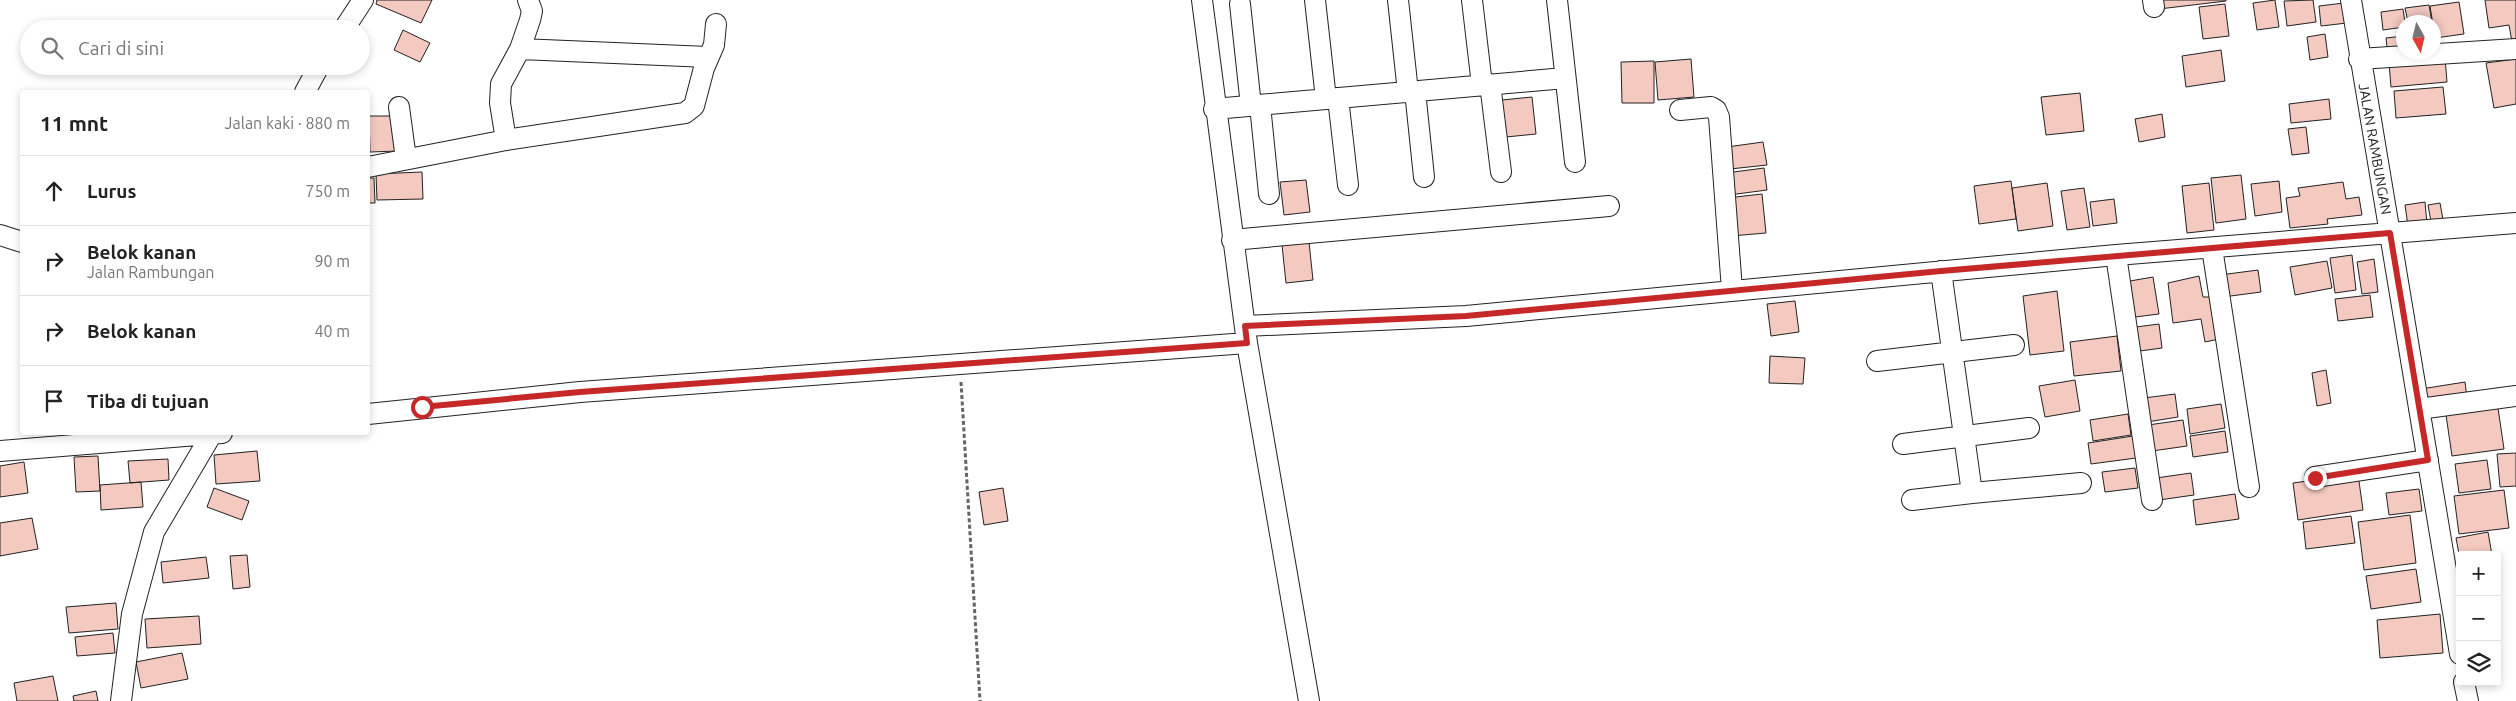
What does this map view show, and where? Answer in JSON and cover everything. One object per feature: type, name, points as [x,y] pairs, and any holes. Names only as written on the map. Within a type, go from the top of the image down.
[{"type":"street","points":[[350,20],[363,0]]},
{"type":"street","points":[[506,140],[500,90],[520,48],[532,11],[528,0]]},
{"type":"street","points":[[1202,0],[1214,110],[1246,335],[1309,701]]},
{"type":"street","points":[[1315,0],[1348,185]]},
{"type":"street","points":[[1398,0],[1424,177]]},
{"type":"street","points":[[1472,0],[1500,172]]},
{"type":"street","points":[[1557,0],[1575,162]]},
{"type":"street","name":"JALAN RAMBUNGAN","points":[[2350,0],[2458,641]]},
{"type":"street","points":[[1240,4],[1270,194]]},
{"type":"street","points":[[370,167],[506,140],[685,113],[694,106],[708,57],[714,45],[716,24]]},
{"type":"street","points":[[520,48],[708,57]]},
{"type":"street","points":[[2359,59],[2516,49]]},
{"type":"street","points":[[306,90],[314,75]]},
{"type":"street","points":[[1214,110],[1565,78]]},
{"type":"street","points":[[400,107],[406,160]]},
{"type":"street","points":[[1680,110],[1711,107],[1716,110],[1719,117],[1732,290]]},
{"type":"street","points":[[1232,240],[1609,206]]},
{"type":"street","points":[[370,414],[580,392],[960,364],[1246,335],[2116,255],[2516,223]]},
{"type":"street","points":[[0,234],[20,241]]},
{"type":"street","points":[[2212,248],[2249,487]]},
{"type":"street","points":[[2116,255],[2152,500]]},
{"type":"street","points":[[1941,271],[1972,493]]},
{"type":"street","points":[[1877,361],[2014,345]]},
{"type":"street","points":[[2419,409],[2516,396]]},
{"type":"street","points":[[1903,444],[2029,428]]},
{"type":"street","points":[[0,451],[192,435]]},
{"type":"street","points":[[121,701],[132,614],[154,532],[215,435]]},
{"type":"street","points":[[2315,478],[2428,460]]},
{"type":"street","points":[[1912,500],[2081,483]]},
{"type":"street","points":[[2465,686],[2468,701]]},
{"type":"path","points":[[960,364],[980,701]]},
{"type":"building","points":[[377,0],[432,0],[421,23],[376,4]]},
{"type":"building","points":[[2158,0],[2226,0],[2226,1],[2159,9]]},
{"type":"building","points":[[2275,0],[2279,27],[2257,30],[2253,3]]},
{"type":"building","points":[[2313,0],[2316,22],[2287,26],[2284,1]]},
{"type":"building","points":[[2485,0],[2516,0],[2516,41],[2512,42],[2509,25],[2489,28]]},
{"type":"building","points":[[2459,2],[2464,34],[2441,37],[2441,15],[2431,15],[2430,6]]},
{"type":"building","points":[[2344,3],[2347,23],[2321,26],[2319,6]]},
{"type":"building","points":[[2225,4],[2229,36],[2203,39],[2199,7]]},
{"type":"building","points":[[2429,5],[2431,15],[2406,15],[2405,8]]},
{"type":"building","points":[[2403,9],[2404,15],[2396,15],[2396,28],[2383,30],[2381,12]]},
{"type":"building","points":[[403,30],[430,43],[420,62],[394,50]]},
{"type":"building","points":[[2325,34],[2328,57],[2310,60],[2307,37]]},
{"type":"building","points":[[2396,37],[2396,54],[2388,56],[2386,38]]},
{"type":"building","points":[[2221,50],[2225,81],[2186,87],[2182,56]]},
{"type":"building","points":[[2445,58],[2447,82],[2391,87],[2389,63],[2441,60]]},
{"type":"building","points":[[1691,59],[1694,97],[1658,100],[1655,62]]},
{"type":"building","points":[[2516,59],[2516,104],[2494,108],[2486,63]]},
{"type":"building","points":[[1654,61],[1654,103],[1622,103],[1621,62]]},
{"type":"building","points":[[2443,87],[2446,114],[2396,118],[2394,91]]},
{"type":"building","points":[[2080,93],[2084,131],[2046,135],[2041,97]]},
{"type":"building","points":[[1532,97],[1536,134],[1506,137],[1502,100]]},
{"type":"building","points":[[2329,99],[2331,119],[2291,123],[2289,104]]},
{"type":"building","points":[[2162,114],[2165,137],[2139,142],[2135,119]]},
{"type":"building","points":[[370,116],[396,116],[398,151],[370,152]]},
{"type":"building","points":[[2306,127],[2309,153],[2292,155],[2288,129]]},
{"type":"building","points":[[1763,142],[1767,165],[1730,169],[1727,147]]},
{"type":"building","points":[[1764,168],[1767,190],[1729,195],[1726,173]]},
{"type":"building","points":[[422,172],[423,199],[377,200],[376,174]]},
{"type":"building","points":[[2241,175],[2246,219],[2216,223],[2211,178]]},
{"type":"building","points":[[370,178],[374,178],[375,203],[370,203]]},
{"type":"building","points":[[1306,180],[1310,212],[1284,215],[1280,182]]},
{"type":"building","points":[[2011,181],[2016,219],[1979,224],[1974,186]]},
{"type":"building","points":[[2279,181],[2282,212],[2255,216],[2251,184]]},
{"type":"building","points":[[2343,182],[2346,199],[2359,197],[2362,215],[2327,219],[2328,224],[2290,228],[2286,198],[2300,196],[2298,188]]},
{"type":"building","points":[[2047,183],[2053,226],[2018,231],[2012,188]]},
{"type":"building","points":[[2209,183],[2214,230],[2187,233],[2182,186]]},
{"type":"building","points":[[2084,188],[2090,227],[2067,230],[2061,191]]},
{"type":"building","points":[[1762,194],[1766,233],[1731,236],[1727,198]]},
{"type":"building","points":[[2114,199],[2117,223],[2093,226],[2090,202]]},
{"type":"building","points":[[2425,202],[2427,224],[2408,226],[2405,205]]},
{"type":"building","points":[[2440,203],[2444,225],[2432,227],[2428,205]]},
{"type":"building","points":[[1309,242],[1313,280],[1286,283],[1282,245]]},
{"type":"building","points":[[2352,255],[2356,290],[2335,293],[2330,258]]},
{"type":"building","points":[[2374,259],[2378,292],[2362,294],[2357,262]]},
{"type":"building","points":[[2327,261],[2332,288],[2295,295],[2290,267]]},
{"type":"building","points":[[2258,270],[2261,292],[2223,297],[2220,275]]},
{"type":"building","points":[[2199,276],[2203,297],[2217,297],[2224,338],[2205,342],[2201,319],[2173,323],[2168,283]]},
{"type":"building","points":[[2153,277],[2159,314],[2135,317],[2130,281]]},
{"type":"building","points":[[2057,291],[2064,351],[2030,355],[2023,296]]},
{"type":"building","points":[[2370,295],[2373,317],[2338,321],[2335,299]]},
{"type":"building","points":[[1795,301],[1799,332],[1771,336],[1767,304]]},
{"type":"building","points":[[2159,324],[2162,348],[2140,351],[2136,327]]},
{"type":"building","points":[[2117,336],[2121,371],[2074,376],[2070,342]]},
{"type":"building","points":[[1770,356],[1805,358],[1803,384],[1769,383]]},
{"type":"building","points":[[2326,370],[2331,403],[2317,406],[2312,373]]},
{"type":"building","points":[[2075,380],[2080,411],[2045,417],[2039,386]]},
{"type":"building","points":[[2465,382],[2467,398],[2423,405],[2421,389]]},
{"type":"building","points":[[2175,394],[2178,417],[2147,422],[2144,398]]},
{"type":"building","points":[[2221,404],[2225,428],[2190,434],[2187,409]]},
{"type":"building","points":[[2498,408],[2504,449],[2452,456],[2446,415]]},
{"type":"building","points":[[2128,414],[2131,435],[2093,441],[2090,420]]},
{"type":"building","points":[[2183,420],[2187,446],[2152,451],[2148,425]]},
{"type":"building","points":[[2225,431],[2228,452],[2193,457],[2190,436]]},
{"type":"building","points":[[2133,436],[2136,458],[2091,464],[2088,443]]},
{"type":"building","points":[[257,451],[260,481],[216,484],[214,455]]},
{"type":"building","points":[[2516,453],[2516,486],[2500,487],[2497,454]]},
{"type":"building","points":[[98,456],[100,491],[76,492],[74,457]]},
{"type":"building","points":[[168,459],[169,480],[130,483],[128,461]]},
{"type":"building","points":[[2487,460],[2491,489],[2459,493],[2455,464]]},
{"type":"building","points":[[24,462],[28,493],[0,497],[0,466]]},
{"type":"building","points":[[2135,468],[2138,488],[2105,492],[2102,472]]},
{"type":"building","points":[[2191,473],[2194,495],[2159,500],[2156,478]]},
{"type":"building","points":[[2358,474],[2363,510],[2298,520],[2293,483]]},
{"type":"building","points":[[141,482],[143,507],[101,510],[100,485]]},
{"type":"building","points":[[214,488],[249,501],[242,520],[207,507]]},
{"type":"building","points":[[1003,488],[1008,521],[984,525],[979,492]]},
{"type":"building","points":[[2419,489],[2422,511],[2389,515],[2386,493]]},
{"type":"building","points":[[2504,490],[2509,528],[2459,534],[2454,496]]},
{"type":"building","points":[[2235,494],[2239,519],[2196,525],[2193,500]]},
{"type":"building","points":[[2410,515],[2416,563],[2364,570],[2358,522]]},
{"type":"building","points":[[2351,516],[2355,543],[2306,549],[2303,522]]},
{"type":"building","points":[[32,518],[38,549],[0,556],[0,523]]},
{"type":"building","points":[[2488,532],[2491,551],[2458,551],[2456,538]]},
{"type":"building","points":[[247,555],[250,587],[233,589],[230,556]]},
{"type":"building","points":[[206,557],[209,578],[163,583],[161,562]]},
{"type":"building","points":[[2416,569],[2421,602],[2371,609],[2366,576]]},
{"type":"building","points":[[116,603],[118,629],[69,633],[66,607]]},
{"type":"building","points":[[2440,614],[2443,653],[2380,658],[2377,620]]},
{"type":"building","points":[[199,616],[201,644],[147,648],[145,619]]},
{"type":"building","points":[[113,633],[115,653],[77,656],[75,637]]},
{"type":"building","points":[[182,653],[188,679],[141,688],[136,662]]},
{"type":"building","points":[[53,676],[58,701],[17,701],[14,683]]},
{"type":"building","points":[[96,691],[98,701],[74,701],[73,696]]},
{"type":"route","points":[[422,407],[580,392],[1247,343],[1245,326],[1466,316],[2116,255],[2390,233],[2428,460],[2315,478]]}]
